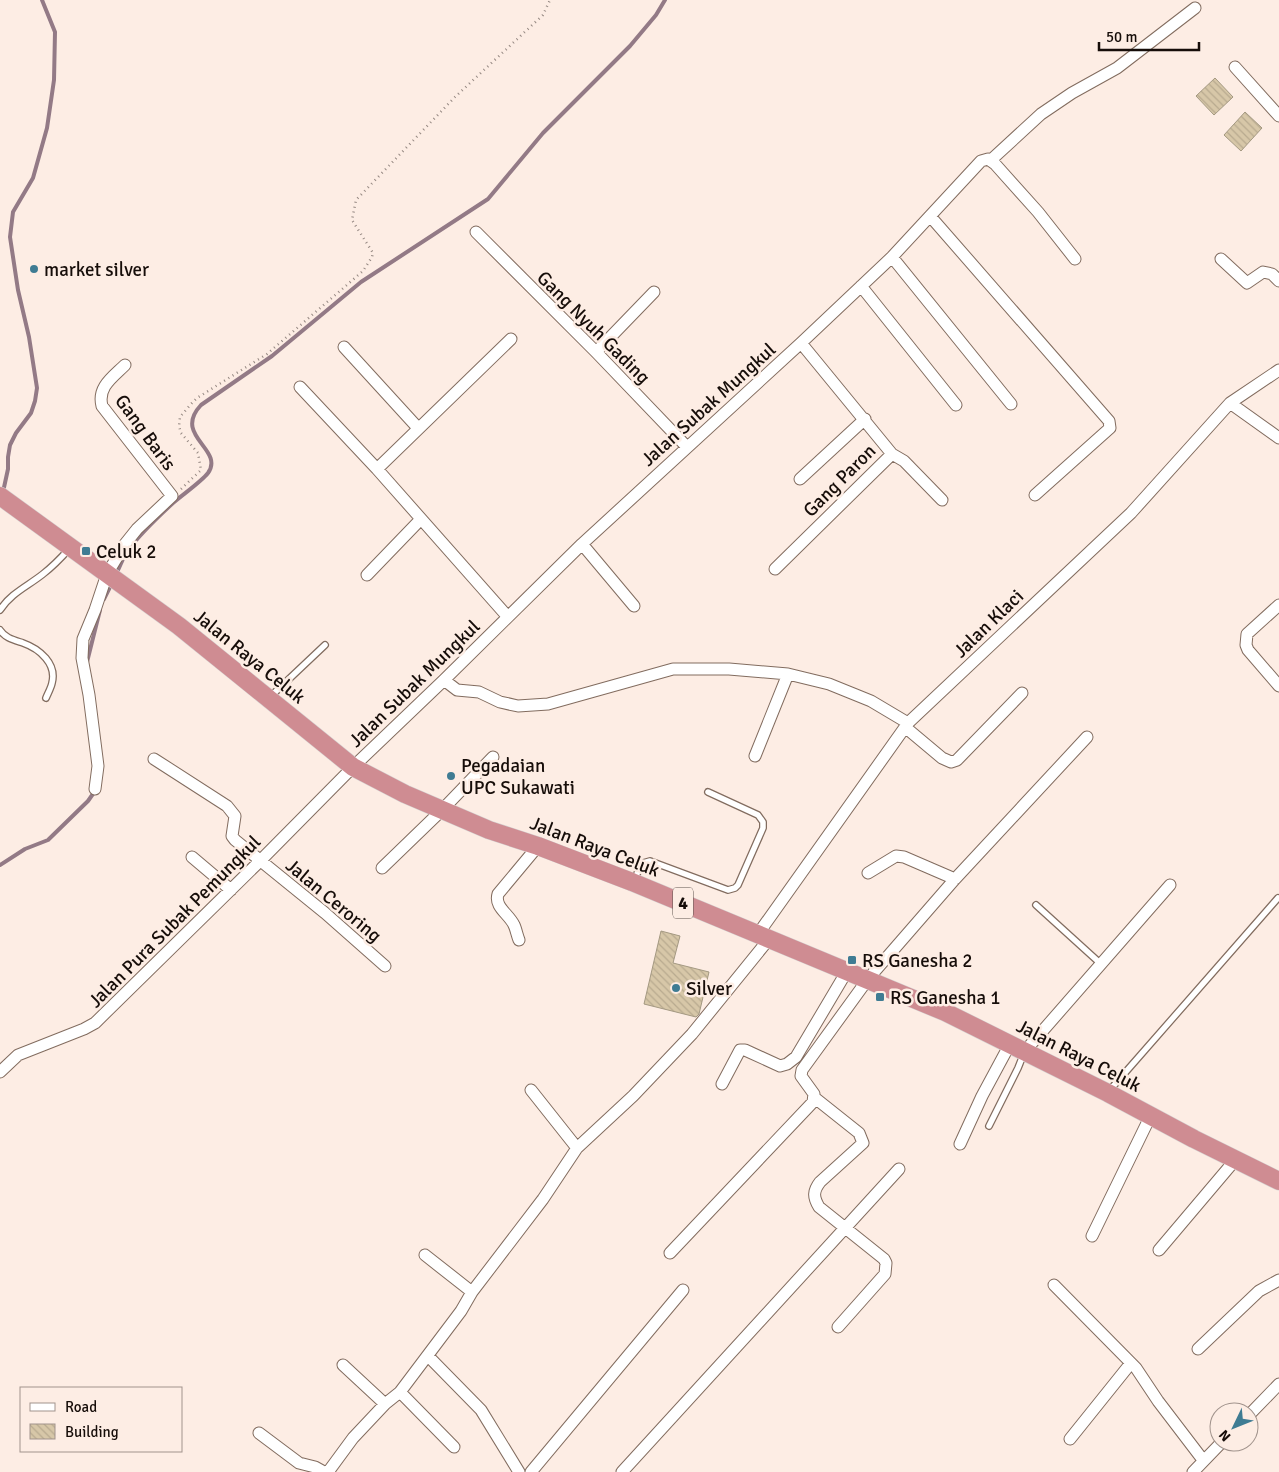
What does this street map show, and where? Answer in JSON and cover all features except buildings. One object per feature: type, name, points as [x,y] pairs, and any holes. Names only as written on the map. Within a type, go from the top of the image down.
[{"type":"highway","name":"Jalan Raya Celuk","points":[[0,496],[179,626],[353,767],[405,794],[489,830],[538,846],[632,882],[764,936],[843,976],[868,979],[945,1012],[1018,1047],[1279,1181]]},
{"type":"street","name":"Jalan Subak Mungkul","points":[[353,767],[582,544],[861,286],[892,256],[981,161],[985,158],[991,160],[1041,114],[1072,93],[1117,68],[1195,8]]},
{"type":"street","points":[[1235,67],[1279,116]]},
{"type":"street","points":[[991,160],[1038,212],[1076,259]]},
{"type":"street","points":[[930,216],[1109,421],[1110,428],[1035,495]]},
{"type":"street","name":"Gang Nyuh Gading","points":[[476,232],[596,352],[687,447]]},
{"type":"street","points":[[892,256],[1011,404]]},
{"type":"street","points":[[1221,259],[1247,283],[1263,272],[1272,274],[1279,282]]},
{"type":"street","points":[[861,286],[956,405]]},
{"type":"street","points":[[596,352],[654,292]]},
{"type":"street","points":[[377,469],[511,339]]},
{"type":"street","name":"Gang Paron","points":[[775,569],[892,454],[801,343]]},
{"type":"street","points":[[344,348],[418,428]]},
{"type":"street","name":"Gang Baris","points":[[125,365],[103,388],[100,395],[102,406],[172,496]]},
{"type":"street","name":"Jalan Klaci","points":[[328,1472],[354,1438],[385,1404],[400,1392],[428,1356],[461,1311],[472,1292],[543,1199],[577,1148],[633,1096],[692,1034],[764,936],[907,725],[1131,513],[1230,403],[1279,370]]},
{"type":"street","points":[[300,387],[377,469],[507,616]]},
{"type":"street","points":[[1230,403],[1279,438]]},
{"type":"street","points":[[800,479],[864,419]]},
{"type":"street","points":[[892,454],[904,461],[942,500]]},
{"type":"street","points":[[94,789],[98,766],[81,650],[83,639],[125,544],[136,529],[172,496]]},
{"type":"street","points":[[367,575],[422,519]]},
{"type":"street","points":[[582,544],[634,606]]},
{"type":"street","points":[[1279,605],[1247,634],[1246,645],[1248,650],[1279,686]]},
{"type":"street","points":[[444,680],[457,690],[479,692],[500,702],[518,706],[548,704],[674,669],[729,669],[788,674],[838,687],[871,701],[907,725],[942,758],[951,762],[957,760],[1022,693]]},
{"type":"street","points":[[755,756],[788,674]]},
{"type":"street","points":[[670,1253],[814,1102],[814,1094],[800,1076],[802,1070],[868,979],[955,879],[1087,737]]},
{"type":"street","points":[[382,868],[493,757]]},
{"type":"street","name":"Jalan Ceroring","points":[[154,759],[233,812],[235,816],[232,836],[260,861],[325,912],[385,966]]},
{"type":"street","name":"Jalan Pura Subak Pemungkul","points":[[0,1072],[18,1055],[95,1023],[353,767]]},
{"type":"street","points":[[519,940],[514,925],[498,904],[497,898],[538,846]]},
{"type":"street","points":[[868,873],[896,856],[904,857],[955,879]]},
{"type":"street","points":[[192,858],[231,890]]},
{"type":"street","points":[[960,1144],[982,1096],[1018,1047],[1101,964],[1170,885]]},
{"type":"street","points":[[722,1084],[740,1050],[745,1050],[780,1066],[787,1064],[796,1056],[843,976]]},
{"type":"street","points":[[531,1090],[577,1148]]},
{"type":"street","points":[[814,1098],[859,1133],[863,1143],[815,1188],[814,1195],[819,1207],[884,1259],[886,1268],[885,1274],[838,1327]]},
{"type":"street","points":[[1092,1236],[1151,1115]]},
{"type":"street","points":[[1160,1250],[1236,1159]]},
{"type":"street","points":[[622,1472],[899,1169]]},
{"type":"street","points":[[425,1256],[472,1292]]},
{"type":"street","points":[[1198,1349],[1260,1291],[1279,1280]]},
{"type":"street","points":[[1054,1285],[1136,1368],[1158,1401],[1203,1460]]},
{"type":"street","points":[[531,1472],[683,1290]]},
{"type":"street","points":[[428,1356],[481,1410],[520,1472]]},
{"type":"street","points":[[1070,1439],[1131,1363]]},
{"type":"street","points":[[343,1365],[385,1404]]},
{"type":"street","points":[[1259,1405],[1279,1384]]},
{"type":"street","points":[[400,1392],[454,1447]]},
{"type":"street","points":[[259,1432],[299,1463],[315,1467],[324,1472]]},
{"type":"street","points":[[1193,1472],[1211,1452]]},
{"type":"lane","points":[[0,610],[6,601],[60,560],[70,547]]},
{"type":"lane","points":[[0,630],[4,636],[30,645],[46,657],[53,671],[52,682],[46,698]]},
{"type":"lane","points":[[269,698],[325,645]]},
{"type":"lane","points":[[632,882],[643,863],[650,862],[728,890],[732,890],[738,885],[763,828],[762,822],[758,815],[708,792]]},
{"type":"lane","points":[[1108,1093],[1278,898]]},
{"type":"lane","points":[[1036,905],[1101,964]]},
{"type":"lane","points":[[989,1126],[1018,1068],[1018,1047]]},
{"type":"path","points":[[172,496],[201,470],[198,453],[181,433],[179,426],[180,417],[197,398],[267,354],[363,270],[373,253],[352,220],[356,200],[455,97],[544,15],[550,0]]},
{"type":"waterway","points":[[3,492],[8,469],[10,445],[16,433],[31,413],[37,388],[10,237],[13,212],[33,178],[47,128],[54,80],[55,32],[42,0]]},
{"type":"waterway","points":[[116,574],[126,553],[137,539],[173,503],[208,473],[211,464],[210,457],[195,434],[192,425],[194,416],[201,405],[272,356],[361,282],[488,199],[543,133],[630,46],[656,15],[665,0]]},
{"type":"waterway","points":[[104,599],[112,583]]},
{"type":"waterway","points":[[87,662],[100,610]]},
{"type":"waterway","points":[[0,865],[25,849],[48,840],[88,801],[95,791]]},
{"type":"place","name":"market silver","points":[[34,269]]},
{"type":"place","name":"Celuk 2","points":[[86,551]]},
{"type":"place","name":"Pegadaian UPC Sukawati","points":[[451,776]]},
{"type":"place","name":"RS Ganesha 2","points":[[852,960]]},
{"type":"place","name":"Silver","points":[[676,988]]},
{"type":"place","name":"RS Ganesha 1","points":[[880,997]]}]
